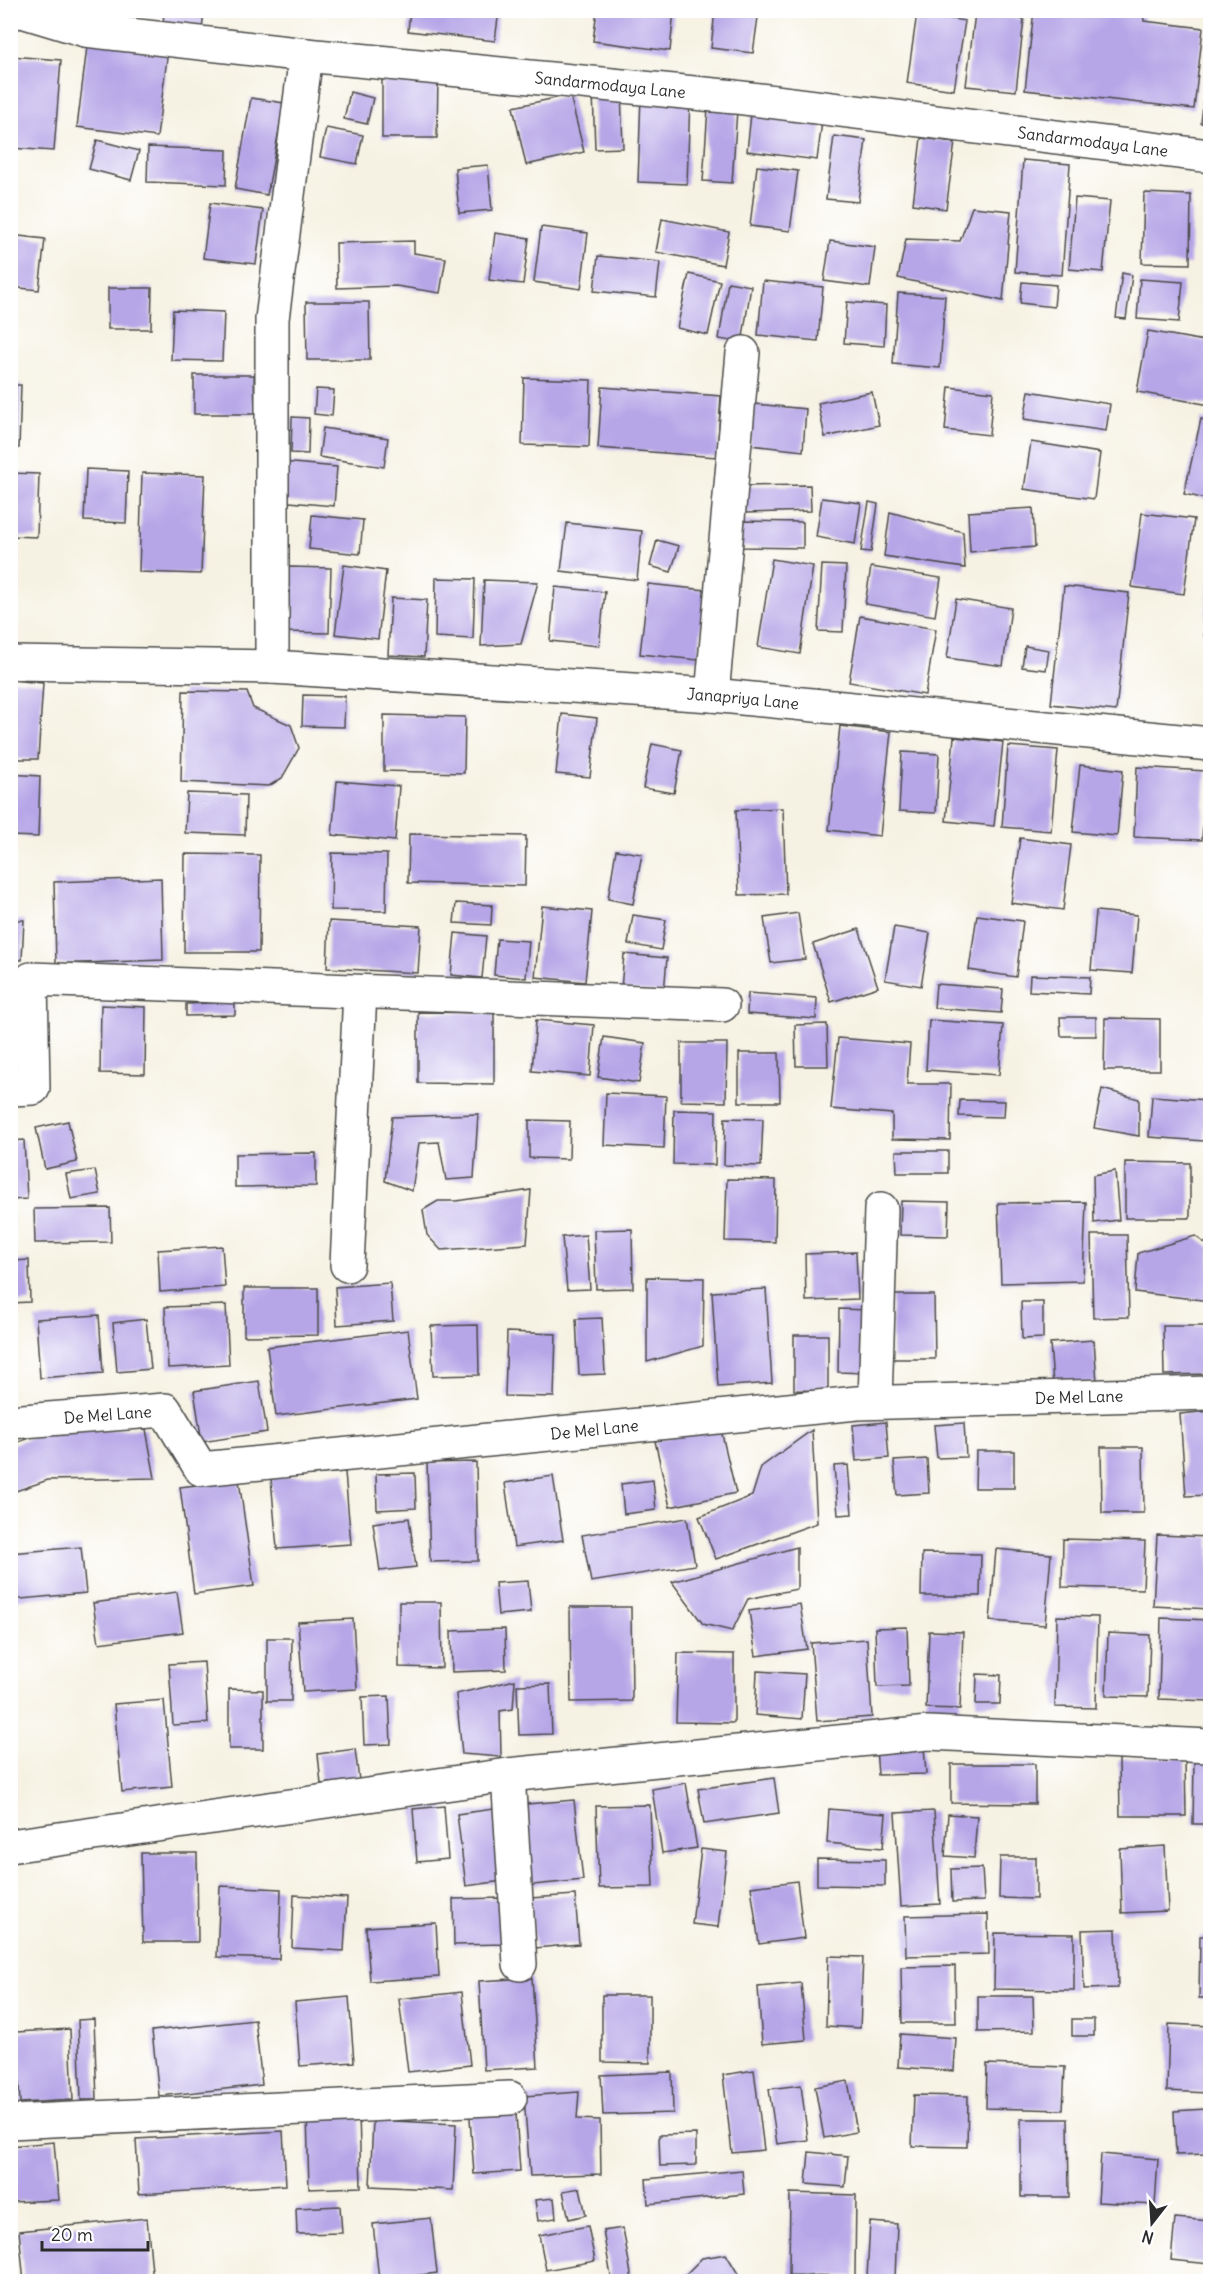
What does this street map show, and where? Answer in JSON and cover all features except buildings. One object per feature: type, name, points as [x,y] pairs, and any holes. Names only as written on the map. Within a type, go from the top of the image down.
[{"type":"street","name":"Sandarmodaya Lane","points":[[10,12],[22,11],[88,20],[306,55],[735,97],[1210,156]]},
{"type":"street","points":[[272,667],[272,319],[306,55]]},
{"type":"street","points":[[712,695],[743,353]]},
{"type":"street","name":"Janapriya Lane","points":[[10,663],[272,667],[712,695],[1210,744]]},
{"type":"street","points":[[10,1089],[33,1088],[31,979],[722,1005]]},
{"type":"street","points":[[348,1265],[360,992]]},
{"type":"street","points":[[875,1402],[881,1209]]},
{"type":"street","name":"De Mel Lane","points":[[10,1422],[165,1410],[201,1468],[875,1402],[1210,1393]]},
{"type":"street","points":[[10,1845],[508,1775],[928,1733],[1210,1746]]},
{"type":"street","points":[[508,1775],[520,1964]]},
{"type":"street","points":[[10,2122],[510,2098]]}]
